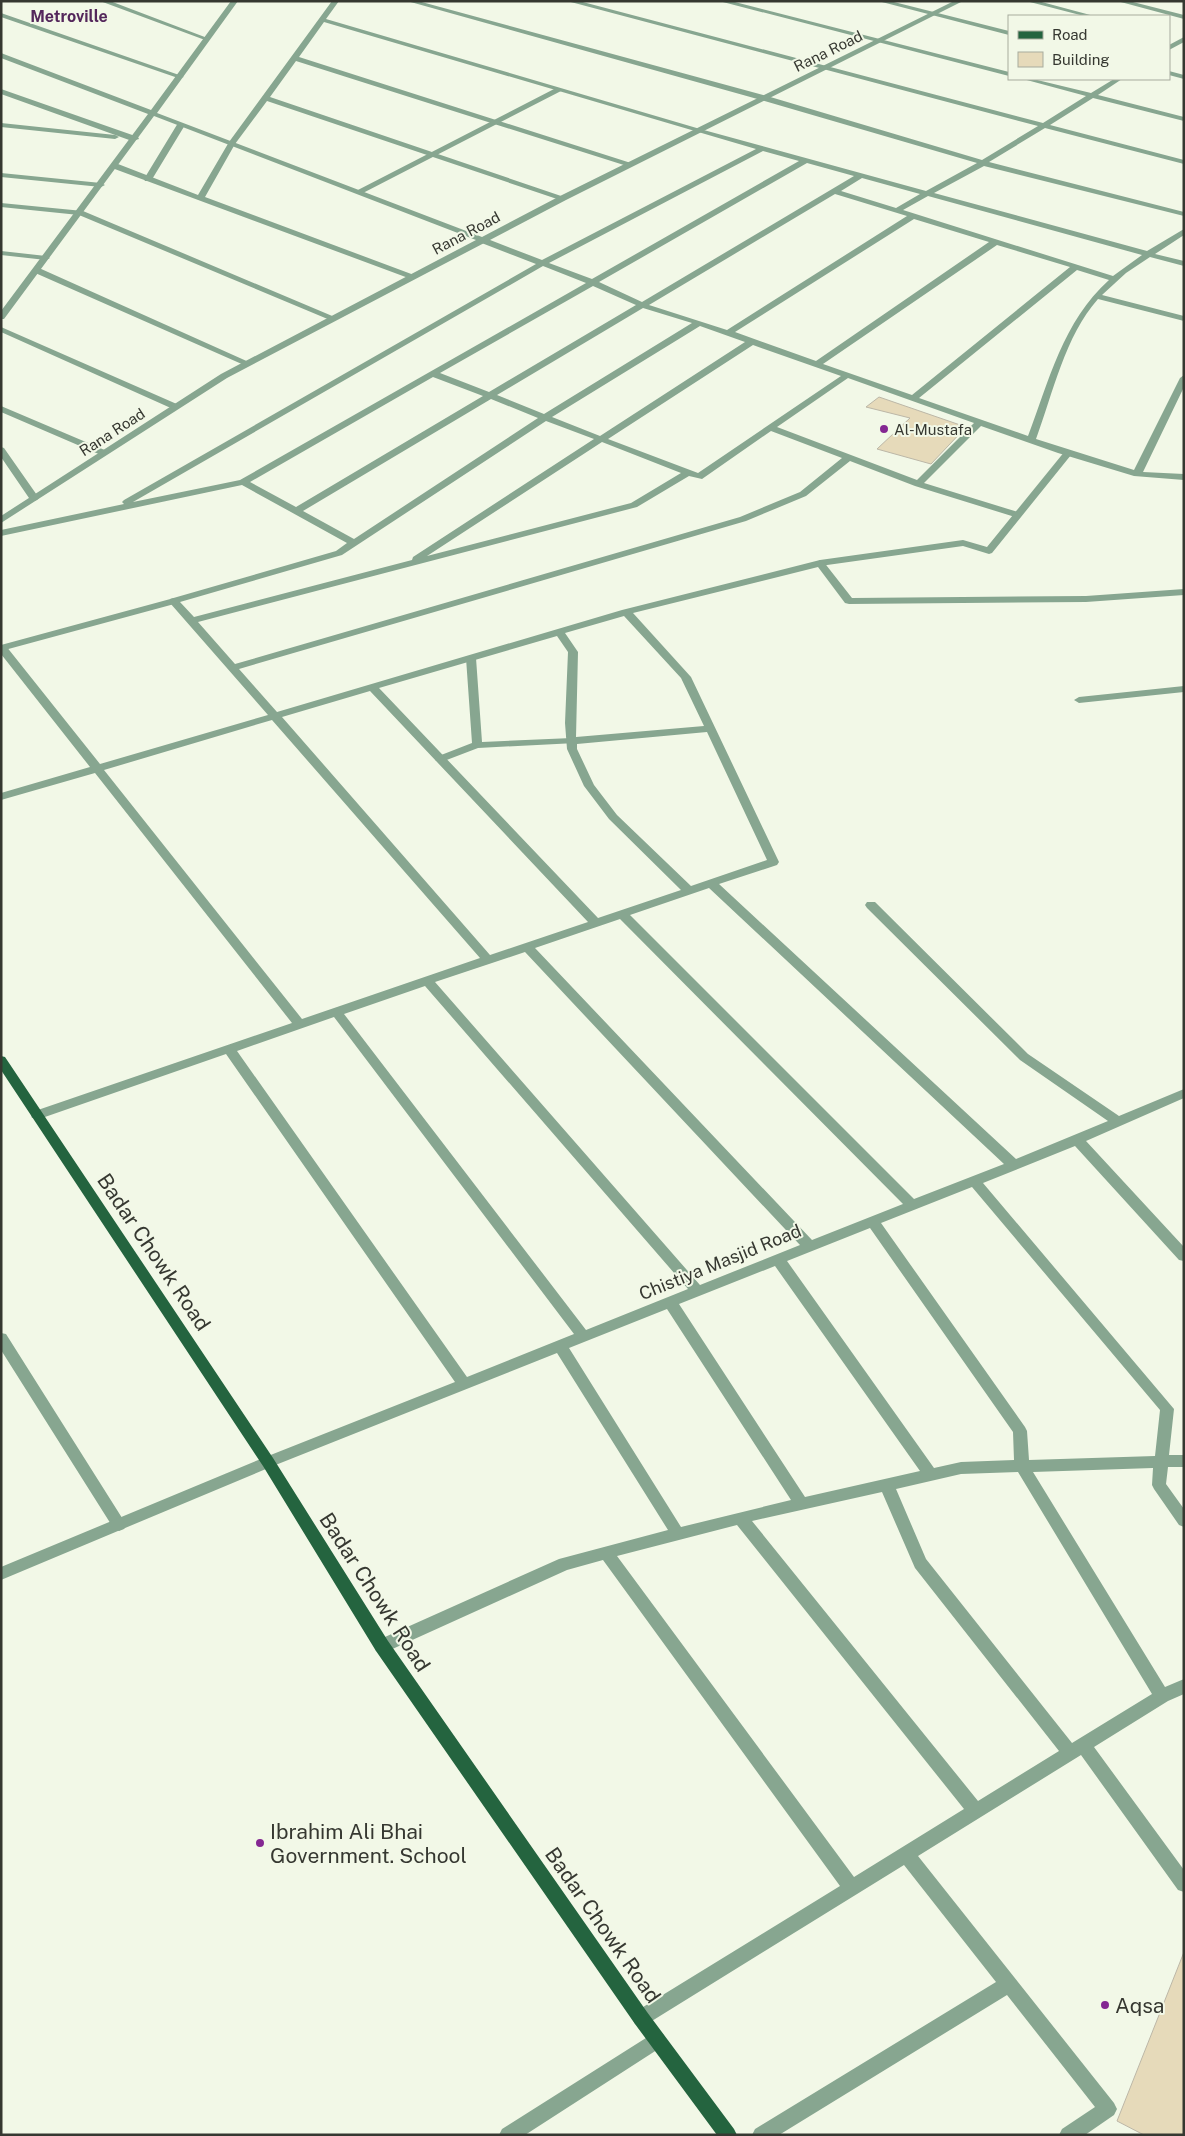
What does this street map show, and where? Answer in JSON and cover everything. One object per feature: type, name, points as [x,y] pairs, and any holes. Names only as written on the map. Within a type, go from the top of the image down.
[{"type":"main road","name":"Badar Chowk Road","points":[[1,1060],[268,1462],[382,1646],[642,2018],[728,2135]]},
{"type":"street","points":[[103,1],[208,39]]},
{"type":"street","points":[[1,317],[80,214],[235,1]]},
{"type":"street","points":[[200,198],[232,144],[336,1]]},
{"type":"street","points":[[410,1],[764,98],[983,163],[1184,214]]},
{"type":"street","points":[[570,1],[826,67],[1042,127],[1184,162]]},
{"type":"street","points":[[722,1],[1008,74]]},
{"type":"street","points":[[881,1],[1008,33]]},
{"type":"street","name":"Rana Road","points":[[1,520],[247,363],[563,198],[960,1]]},
{"type":"street","points":[[1029,1],[1087,15]]},
{"type":"street","points":[[1120,1],[1184,16]]},
{"type":"street","points":[[1,15],[180,78]]},
{"type":"street","points":[[322,20],[698,131],[1184,264]]},
{"type":"street","points":[[1170,35],[1183,39]]},
{"type":"street","points":[[1170,47],[1183,39]]},
{"type":"street","points":[[1,55],[592,282],[644,306],[698,322],[846,376],[1068,453],[1137,474],[1184,477]]},
{"type":"street","points":[[295,58],[630,164]]},
{"type":"street","points":[[1170,73],[1184,77]]},
{"type":"street","points":[[1030,80],[1184,119]]},
{"type":"street","points":[[896,211],[983,163],[1117,80]]},
{"type":"street","points":[[1,90],[135,139]]},
{"type":"street","points":[[358,192],[559,90]]},
{"type":"street","points":[[266,98],[563,198]]},
{"type":"street","points":[[1,125],[135,139]]},
{"type":"street","points":[[148,179],[181,125]]},
{"type":"street","points":[[116,509],[543,263],[762,148]]},
{"type":"street","points":[[1,533],[243,482],[805,161]]},
{"type":"street","points":[[115,166],[411,277]]},
{"type":"street","points":[[1,175],[101,185]]},
{"type":"street","points":[[296,511],[860,176]]},
{"type":"street","points":[[834,191],[1115,280]]},
{"type":"street","points":[[1,205],[80,214],[333,318]]},
{"type":"street","points":[[728,333],[913,216]]},
{"type":"street","points":[[1031,441],[1076,324],[1097,296],[1115,280],[1184,231]]},
{"type":"street","points":[[816,365],[995,242]]},
{"type":"street","points":[[1,254],[46,258]]},
{"type":"street","points":[[912,399],[1075,267]]},
{"type":"street","points":[[36,270],[247,363]]},
{"type":"street","points":[[1097,296],[1184,319]]},
{"type":"street","points":[[300,1025],[1,648],[174,602],[339,553],[544,417],[698,322]]},
{"type":"street","points":[[1,329],[176,407]]},
{"type":"street","points":[[405,565],[751,342]]},
{"type":"street","points":[[434,374],[699,477],[846,376]]},
{"type":"street","points":[[1137,474],[1184,378]]},
{"type":"street","points":[[1,409],[104,453]]},
{"type":"street","points":[[918,484],[979,423]]},
{"type":"street","points":[[771,428],[918,484],[1018,515]]},
{"type":"street","points":[[1,450],[34,498]]},
{"type":"street","points":[[1,797],[626,612],[820,563],[963,543],[989,551],[1068,453]]},
{"type":"street","points":[[232,668],[743,519],[803,494],[848,457]]},
{"type":"street","points":[[191,621],[634,506],[688,473]]},
{"type":"street","points":[[243,482],[354,543]]},
{"type":"street","points":[[820,563],[849,601],[1086,599],[1184,592]]},
{"type":"street","points":[[174,602],[488,960]]},
{"type":"street","points":[[37,1114],[773,862],[686,677],[626,612]]},
{"type":"street","points":[[559,632],[573,652],[572,749],[589,786],[613,817],[689,891]]},
{"type":"street","points":[[471,658],[477,745]]},
{"type":"street","points":[[372,688],[596,923]]},
{"type":"street","points":[[1079,700],[1184,690]]},
{"type":"street","points":[[440,759],[477,745],[572,740],[710,729]]},
{"type":"street","points":[[711,883],[1014,1165]]},
{"type":"street","points":[[871,905],[1024,1057],[1119,1123]]},
{"type":"street","points":[[622,914],[912,1205]]},
{"type":"street","points":[[526,947],[809,1246]]},
{"type":"street","points":[[427,981],[697,1291]]},
{"type":"street","points":[[336,1012],[583,1336]]},
{"type":"street","points":[[229,1049],[464,1383]]},
{"type":"street","name":"Chistiya Masjid Road","points":[[1,1574],[268,1462],[1077,1140],[1182,1096]]},
{"type":"street","points":[[1077,1140],[1184,1256]]},
{"type":"street","points":[[974,1181],[1167,1408],[1159,1485],[1184,1521]]},
{"type":"street","points":[[872,1221],[1020,1431],[1022,1466],[1162,1696]]},
{"type":"street","points":[[778,1259],[931,1475]]},
{"type":"street","points":[[670,1302],[802,1504]]},
{"type":"street","points":[[1,1338],[119,1524]]},
{"type":"street","points":[[560,1346],[678,1534]]},
{"type":"street","points":[[382,1646],[564,1564],[740,1518],[961,1468],[1184,1461]]},
{"type":"street","points":[[887,1485],[920,1563],[1076,1749],[1184,1884]]},
{"type":"street","points":[[740,1518],[976,1811]]},
{"type":"street","points":[[606,1553],[852,1888]]},
{"type":"street","points":[[642,2018],[1162,1696],[1184,1686]]},
{"type":"street","points":[[906,1854],[1108,2109],[1068,2135]]},
{"type":"street","points":[[760,2135],[1009,1984]]},
{"type":"street","points":[[508,2135],[658,2040]]},
{"type":"building","points":[[879,397],[966,427],[931,464],[877,449],[910,418],[866,407]]},
{"type":"building","points":[[1184,1952],[1184,2135],[1144,2135],[1117,2121]]},
{"type":"place","name":"Al-Mustafa","points":[[884,429]]},
{"type":"place","name":"Ibrahim Ali Bhai Government. School","points":[[260,1843]]},
{"type":"place","name":"Aqsa","points":[[1105,2005]]},
{"type":"district","name":"Metroville","points":[[69,16]]}]
